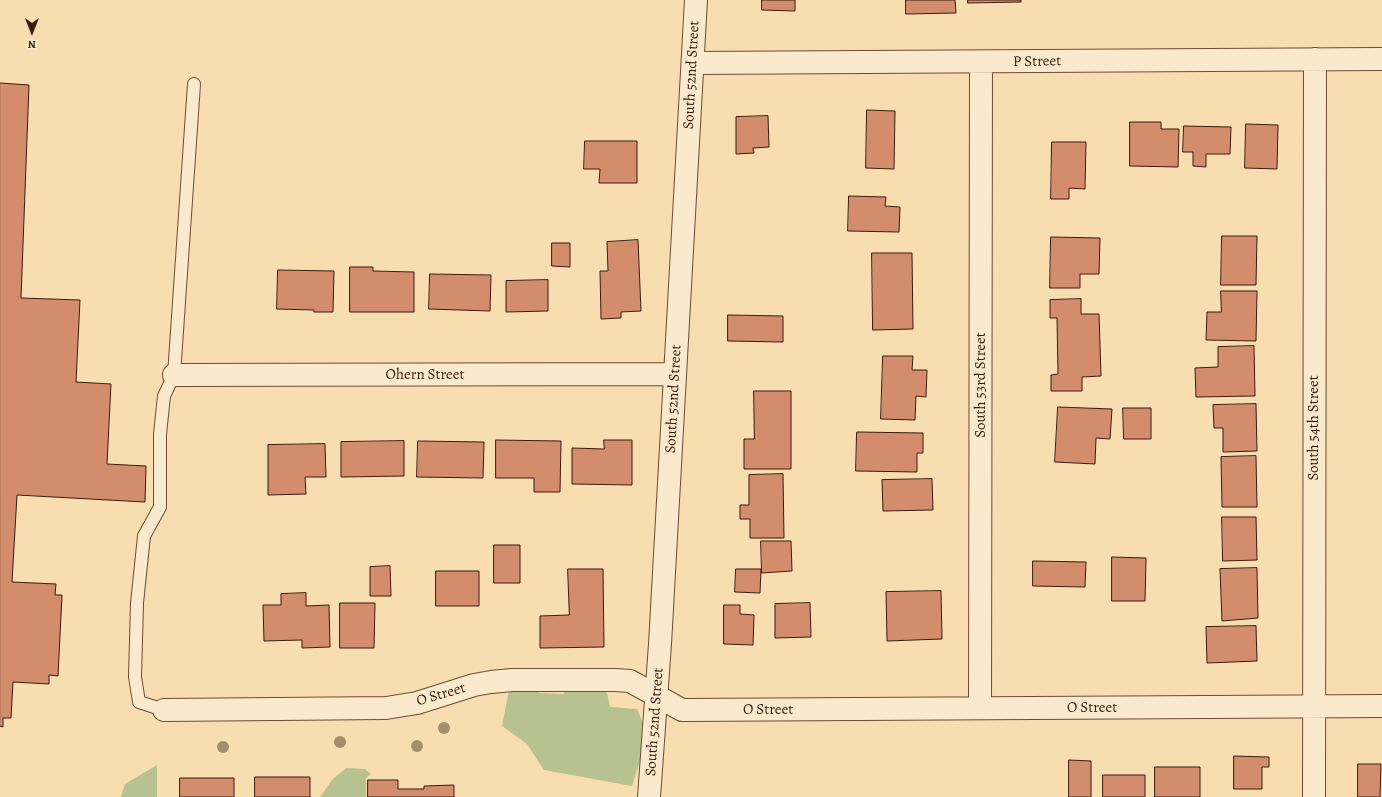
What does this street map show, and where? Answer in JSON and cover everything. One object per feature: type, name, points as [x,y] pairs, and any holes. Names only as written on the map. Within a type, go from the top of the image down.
[{"type":"street","name":"South 52nd Street","points":[[649,797],[661,636],[696,0]]},
{"type":"street","name":"South 54th Street","points":[[1314,797],[1315,59]]},
{"type":"street","name":"P Street","points":[[693,63],[1382,59]]},
{"type":"street","name":"South 53rd Street","points":[[980,708],[981,62]]},
{"type":"street","name":"Ohern Street","points":[[174,375],[675,374]]},
{"type":"street","name":"O Street","points":[[164,710],[386,708],[417,703],[474,685],[512,680],[630,681],[682,710],[1382,706]]},
{"type":"lane","points":[[164,710],[139,702],[135,677],[137,603],[144,536],[160,507],[160,434],[164,396],[174,375],[194,84]]},
{"type":"green space","points":[[532,682],[539,693],[563,694],[571,685],[589,684],[607,693],[610,707],[637,709],[643,723],[642,754],[632,786],[544,770],[527,744],[502,726],[510,685]]},
{"type":"green space","points":[[157,765],[157,797],[121,797],[125,784]]},
{"type":"green space","points":[[346,768],[365,769],[371,774],[366,778],[366,797],[320,797],[332,780]]},
{"type":"building","points":[[762,0],[795,0],[795,11],[762,10]]},
{"type":"building","points":[[906,0],[955,0],[956,13],[906,14]]},
{"type":"building","points":[[968,0],[1021,0],[1021,2],[968,3]]},
{"type":"building","points":[[0,83],[29,85],[21,298],[80,300],[76,382],[111,384],[107,464],[146,466],[145,502],[17,495],[12,582],[56,584],[55,595],[62,595],[58,676],[49,675],[49,684],[13,682],[11,718],[3,718],[3,727],[0,726]]},
{"type":"building","points":[[867,110],[895,111],[894,169],[866,168]]},
{"type":"building","points":[[768,116],[769,147],[753,148],[754,153],[736,154],[736,117]]},
{"type":"building","points":[[1130,122],[1161,122],[1161,129],[1179,129],[1178,167],[1130,166]]},
{"type":"building","points":[[1246,124],[1278,125],[1277,169],[1245,168]]},
{"type":"building","points":[[1184,126],[1231,127],[1230,154],[1206,154],[1206,167],[1193,166],[1193,152],[1183,152]]},
{"type":"building","points":[[585,141],[637,141],[637,183],[599,183],[600,169],[584,169]]},
{"type":"building","points":[[1052,142],[1086,142],[1085,189],[1069,188],[1069,199],[1051,199]]},
{"type":"building","points":[[849,196],[886,197],[885,206],[900,207],[899,232],[848,231]]},
{"type":"building","points":[[1222,236],[1257,236],[1256,285],[1221,285]]},
{"type":"building","points":[[1051,237],[1100,238],[1099,274],[1080,274],[1080,288],[1050,288]]},
{"type":"building","points":[[638,240],[641,311],[621,312],[621,318],[601,319],[600,271],[608,271],[607,242]]},
{"type":"building","points":[[552,243],[570,243],[570,267],[552,266]]},
{"type":"building","points":[[872,253],[912,253],[913,329],[873,330]]},
{"type":"building","points":[[350,267],[373,267],[373,271],[414,272],[414,312],[350,312]]},
{"type":"building","points":[[278,270],[334,271],[333,312],[277,309]]},
{"type":"building","points":[[430,274],[491,275],[490,311],[429,309]]},
{"type":"building","points":[[548,280],[548,311],[506,312],[506,281]]},
{"type":"building","points":[[1221,291],[1257,291],[1256,341],[1206,340],[1207,312],[1221,312]]},
{"type":"building","points":[[1081,299],[1081,314],[1099,314],[1101,376],[1082,377],[1082,391],[1051,391],[1051,375],[1058,374],[1057,318],[1050,318],[1050,300]]},
{"type":"building","points":[[728,315],[783,316],[783,342],[728,341]]},
{"type":"building","points":[[1254,346],[1255,396],[1196,397],[1195,368],[1218,367],[1218,347]]},
{"type":"building","points":[[883,356],[913,356],[912,370],[927,370],[926,397],[916,396],[915,420],[881,419]]},
{"type":"building","points":[[754,391],[791,391],[791,469],[744,469],[744,439],[754,439]]},
{"type":"building","points":[[1256,404],[1257,451],[1223,452],[1223,428],[1214,428],[1213,405]]},
{"type":"building","points":[[1058,407],[1112,409],[1110,439],[1096,438],[1095,464],[1055,462]]},
{"type":"building","points":[[1123,408],[1151,408],[1151,439],[1124,439]]},
{"type":"building","points":[[857,432],[923,433],[923,453],[917,453],[917,472],[856,471]]},
{"type":"building","points":[[496,440],[561,441],[560,492],[534,492],[534,478],[496,478]]},
{"type":"building","points":[[604,440],[632,440],[632,485],[572,484],[572,448],[604,449]]},
{"type":"building","points":[[404,441],[404,476],[341,477],[341,442]]},
{"type":"building","points":[[418,441],[484,442],[483,478],[417,477]]},
{"type":"building","points":[[325,444],[326,477],[305,477],[306,494],[268,495],[268,445]]},
{"type":"building","points":[[1256,456],[1257,507],[1222,507],[1221,457]]},
{"type":"building","points":[[783,474],[784,538],[750,538],[750,519],[740,519],[740,505],[749,505],[749,475]]},
{"type":"building","points":[[932,479],[933,510],[883,511],[882,480]]},
{"type":"building","points":[[1222,517],[1256,517],[1257,560],[1223,561]]},
{"type":"building","points":[[761,541],[791,541],[792,571],[762,573]]},
{"type":"building","points":[[494,545],[520,545],[520,583],[494,583]]},
{"type":"building","points":[[1112,557],[1146,558],[1145,601],[1112,601]]},
{"type":"building","points":[[1033,561],[1086,562],[1085,587],[1033,586]]},
{"type":"building","points":[[390,566],[391,596],[370,596],[370,567]]},
{"type":"building","points":[[1257,568],[1258,618],[1222,621],[1220,569]]},
{"type":"building","points":[[568,569],[603,569],[604,647],[540,648],[540,616],[569,615]]},
{"type":"building","points":[[736,569],[761,569],[760,593],[735,592]]},
{"type":"building","points":[[436,571],[479,571],[479,606],[436,606]]},
{"type":"building","points":[[941,591],[942,639],[887,641],[886,592]]},
{"type":"building","points":[[306,593],[306,606],[329,605],[330,647],[302,648],[302,640],[264,641],[263,605],[281,605],[281,594]]},
{"type":"building","points":[[340,603],[375,603],[374,648],[340,648]]},
{"type":"building","points":[[810,603],[811,637],[775,638],[775,604]]},
{"type":"building","points":[[724,605],[740,605],[740,614],[754,615],[753,645],[724,644]]},
{"type":"building","points":[[1256,626],[1257,661],[1207,663],[1206,627]]},
{"type":"building","points":[[1234,756],[1269,757],[1269,767],[1262,767],[1262,789],[1234,789]]},
{"type":"building","points":[[1069,760],[1091,761],[1091,797],[1069,797]]},
{"type":"building","points":[[1358,764],[1381,764],[1380,797],[1358,797]]},
{"type":"building","points":[[1155,767],[1200,767],[1200,797],[1155,797]]},
{"type":"building","points":[[1103,775],[1145,775],[1145,797],[1103,797]]},
{"type":"building","points":[[255,777],[310,777],[310,797],[255,797]]},
{"type":"building","points":[[180,778],[234,778],[234,797],[180,797]]},
{"type":"building","points":[[368,780],[398,780],[398,789],[424,789],[424,786],[454,785],[454,797],[368,797]]}]
